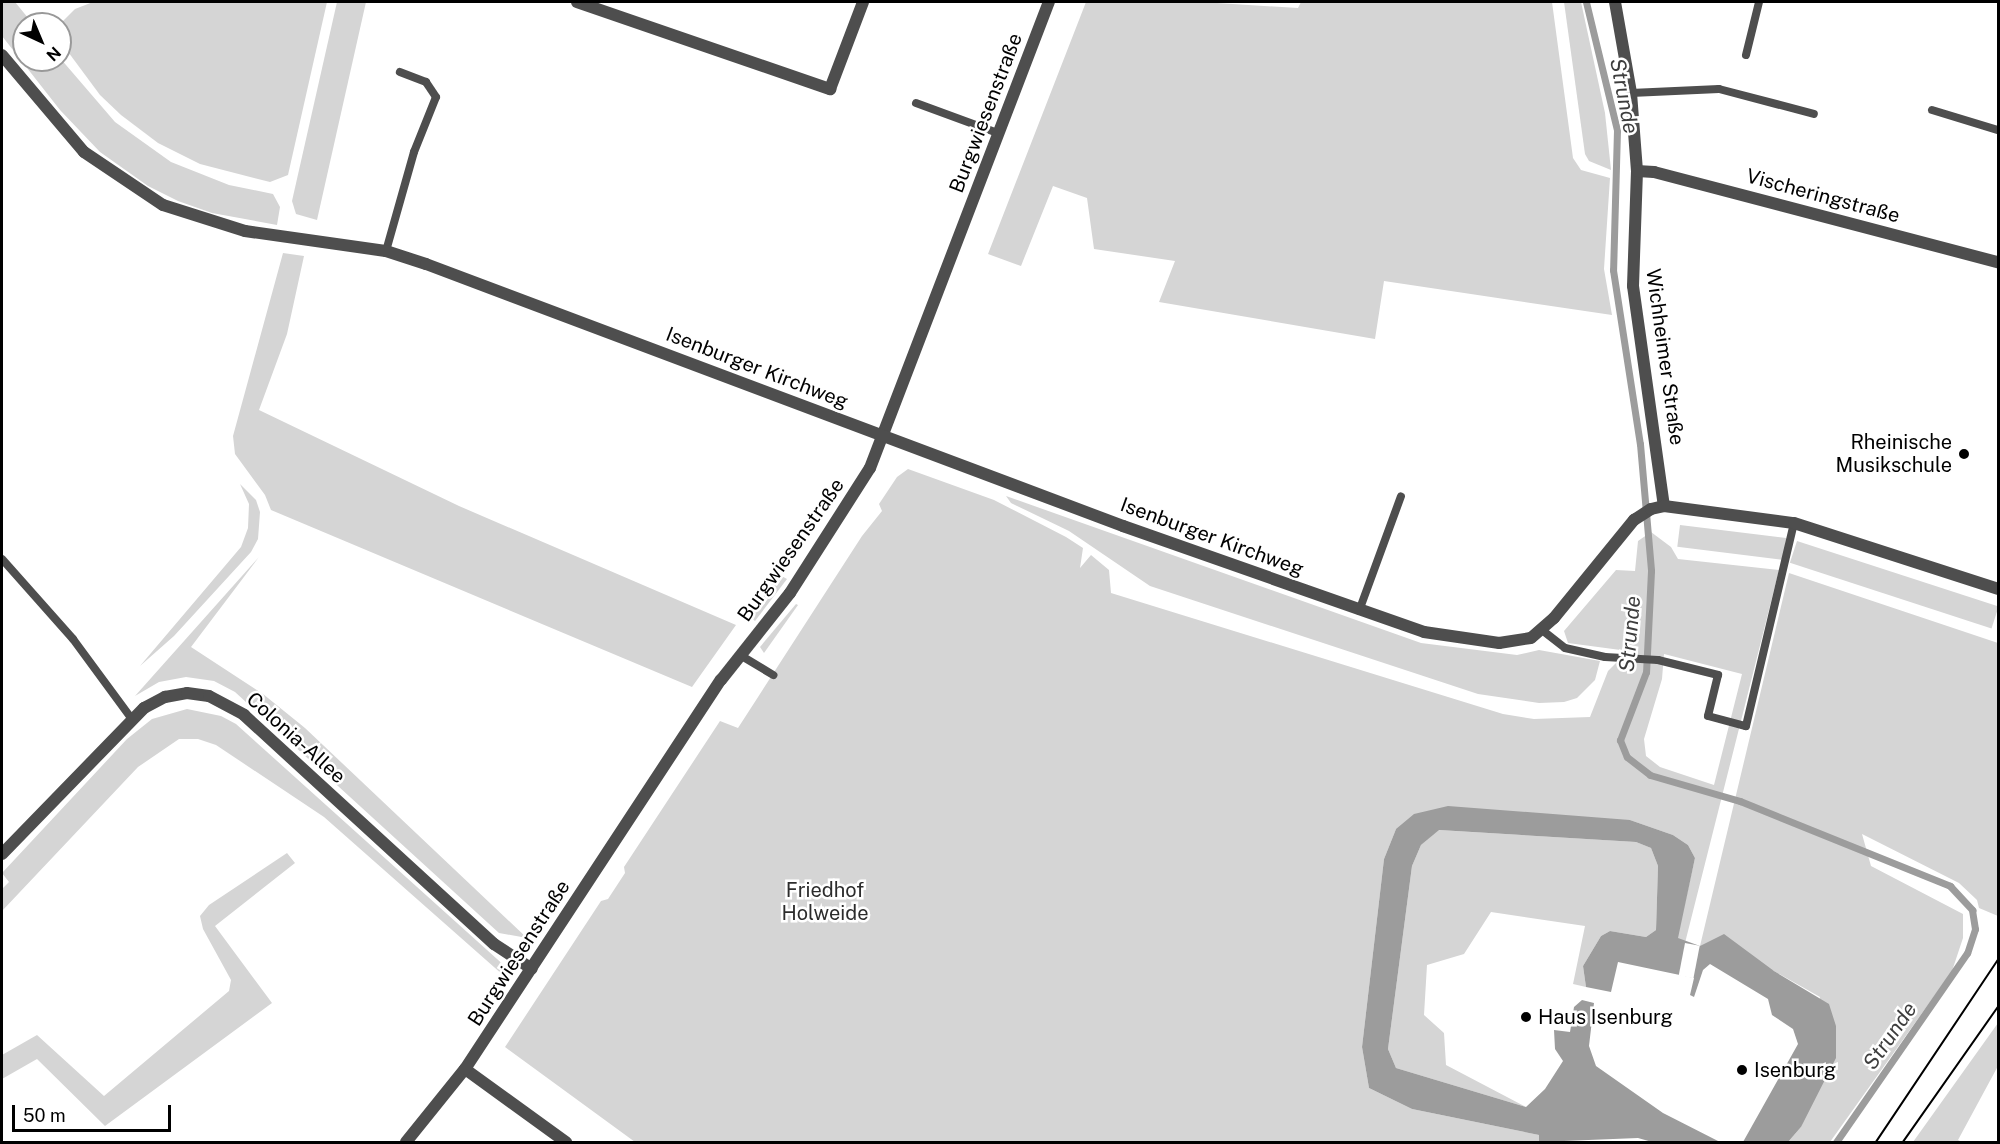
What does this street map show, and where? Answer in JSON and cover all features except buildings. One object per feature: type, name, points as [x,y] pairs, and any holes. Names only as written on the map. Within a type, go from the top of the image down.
[{"type":"street","points":[[577,2],[830,89],[863,2]]},
{"type":"street","name":"Burgwiesenstraße","points":[[406,1143],[465,1069],[740,655],[818,550],[866,476],[1049,2]]},
{"type":"street","name":"Wichheimer Straße","points":[[1615,2],[1631,93],[1637,171],[1632,286],[1664,506]]},
{"type":"street","name":"Isenburger Kirchweg","points":[[2,55],[84,152],[163,205],[245,231],[386,251],[1359,611],[1424,632],[1499,643],[1516,642],[1542,630]]},
{"type":"street","name":"Vischeringstraße","points":[[1637,171],[1654,172],[1998,262]]},
{"type":"street","points":[[1542,630],[1646,512],[1664,506],[1794,523],[1998,589]]},
{"type":"street","name":"Colonia-Allee","points":[[2,854],[131,718],[165,697],[187,693],[209,696],[228,704],[494,944],[532,969]]},
{"type":"street","points":[[465,1069],[566,1143]]},
{"type":"lane","points":[[1746,55],[1759,2]]},
{"type":"lane","points":[[386,251],[414,152],[436,97],[426,82],[400,72]]},
{"type":"lane","points":[[1631,93],[1719,89],[1814,114]]},
{"type":"lane","points":[[916,103],[998,133]]},
{"type":"lane","points":[[1932,110],[1998,130]]},
{"type":"lane","points":[[1359,611],[1401,496]]},
{"type":"lane","points":[[1542,630],[1565,648],[1636,660],[1658,660],[1718,675],[1708,716],[1746,726],[1794,523]]},
{"type":"lane","points":[[2,560],[72,639],[131,718]]},
{"type":"lane","points":[[740,655],[773,675]]},
{"type":"green space","points":[[2,2],[15,2],[23,12],[12,12],[12,49],[2,36]]},
{"type":"green space","points":[[93,2],[327,2],[288,175],[270,182],[200,164],[158,143],[121,115],[100,95],[72,57],[72,12]]},
{"type":"green space","points":[[337,2],[366,2],[317,220],[296,214],[292,201]]},
{"type":"green space","points":[[1086,2],[1201,2],[1298,8],[1301,2],[1552,2],[1573,158],[1581,170],[1610,178],[1604,269],[1612,315],[1384,281],[1375,339],[1159,302],[1175,261],[1094,249],[1087,198],[1053,186],[1021,266],[988,254]]},
{"type":"green space","points":[[1564,2],[1581,2],[1605,113],[1611,170],[1589,161],[1585,154]]},
{"type":"green space","points":[[30,72],[72,72],[115,122],[171,162],[229,185],[273,194],[280,207],[277,225],[212,213],[178,201],[148,186],[100,152],[60,110]]},
{"type":"green space","points":[[283,253],[304,256],[287,334],[259,410],[459,506],[736,625],[692,687],[271,510],[265,495],[235,454],[233,436]]},
{"type":"green space","name":"Friedhof Holweide","points":[[908,469],[994,500],[1066,537],[1083,548],[1080,568],[1091,555],[1109,570],[1111,593],[1503,714],[1534,719],[1590,717],[1608,671],[1628,651],[1568,643],[1564,631],[1616,570],[1635,571],[1638,541],[1651,532],[1671,547],[1678,559],[1779,570],[1685,943],[1677,938],[1695,858],[1688,845],[1673,835],[1630,820],[1396,829],[1384,859],[1362,1047],[1369,1088],[1412,1109],[1539,1135],[1539,1142],[635,1142],[505,1047],[601,901],[608,899],[625,873],[624,867],[720,721],[738,728],[862,536],[882,511],[879,504],[897,477]],"holes":[[[1664,654],[1742,674],[1714,785],[1660,767],[1646,756],[1644,739],[1662,679]]]},
{"type":"green space","points":[[240,484],[256,500],[260,512],[258,539],[251,552],[174,636],[140,666],[241,547],[248,528],[249,504]]},
{"type":"green space","points":[[1006,496],[1421,643],[1517,655],[1539,650],[1600,661],[1595,680],[1577,698],[1564,702],[1539,703],[1478,694],[1150,586],[1069,531],[1011,503]]},
{"type":"green space","points":[[1680,525],[1786,538],[1784,560],[1677,547]]},
{"type":"green space","points":[[1797,541],[1998,606],[1992,628],[1790,563]]},
{"type":"green space","points":[[259,557],[191,647],[263,694],[305,728],[527,938],[499,933],[235,692],[214,681],[186,677],[159,682],[135,696]]},
{"type":"green space","points":[[1789,573],[1998,643],[1998,916],[1979,908],[1977,900],[1959,883],[1862,834],[1871,866],[1963,914],[1963,938],[1952,971],[1830,1142],[1788,1142],[1801,1127],[1820,997],[1774,971],[1700,946]]},
{"type":"green space","points":[[778,574],[787,579],[755,621],[750,617]]},
{"type":"green space","points":[[796,604],[798,605],[764,653],[760,647]]},
{"type":"green space","points":[[187,709],[221,716],[236,724],[507,968],[503,975],[324,817],[216,745],[198,739],[179,739],[138,767],[2,911],[2,889],[9,882],[2,873],[127,739],[152,719]]},
{"type":"green space","points":[[1438,830],[1636,842],[1651,848],[1658,866],[1656,930],[1646,937],[1610,931],[1601,936],[1583,966],[1586,987],[1573,984],[1585,926],[1491,912],[1464,954],[1427,965],[1424,1015],[1444,1033],[1446,1065],[1526,1107],[1396,1068],[1388,1049],[1412,866],[1421,845]]},
{"type":"green space","points":[[287,853],[295,863],[215,926],[272,1003],[105,1126],[37,1059],[2,1079],[2,1055],[37,1035],[104,1096],[229,991],[231,980],[203,929],[200,916],[209,905]]},
{"type":"green space","points":[[1998,1023],[1998,1066],[1958,1140],[1962,1142],[1913,1142]]},
{"type":"shaded area","points":[[1448,806],[1630,820],[1673,835],[1688,845],[1695,858],[1678,938],[1700,946],[1724,934],[1774,971],[1829,1004],[1836,1026],[1836,1058],[1801,1127],[1788,1142],[1743,1142],[1798,1044],[1793,1029],[1772,1015],[1768,999],[1710,964],[1703,970],[1694,997],[1690,995],[1694,978],[1618,962],[1611,992],[1586,987],[1583,966],[1601,936],[1610,931],[1646,937],[1656,930],[1658,866],[1651,848],[1636,842],[1439,830],[1421,845],[1412,866],[1388,1049],[1396,1068],[1526,1107],[1545,1089],[1563,1061],[1555,1049],[1554,1030],[1570,1032],[1574,1007],[1582,1000],[1594,1003],[1589,1046],[1596,1066],[1663,1113],[1720,1142],[1652,1142],[1638,1138],[1539,1142],[1539,1135],[1412,1109],[1369,1088],[1362,1047],[1384,859],[1396,829],[1414,814]]},
{"type":"pier","points":[[1685,943],[1700,946],[1693,978],[1679,975]]},
{"type":"waterway","name":"Strunde","points":[[1586,2],[1617,130],[1613,270],[1640,444],[1651,571],[1646,672],[1620,740],[1627,757],[1650,775],[1740,801],[1950,886],[1972,910],[1975,929],[1967,953],[1836,1142]]},
{"type":"tram line","points":[[1876,1142],[1998,960]]},
{"type":"tram line","points":[[1903,1142],[1998,1007]]},
{"type":"place","name":"Rheinische Musikschule","points":[[1964,454]]},
{"type":"place","name":"Haus Isenburg","points":[[1526,1017]]},
{"type":"place","name":"Isenburg","points":[[1742,1070]]}]
